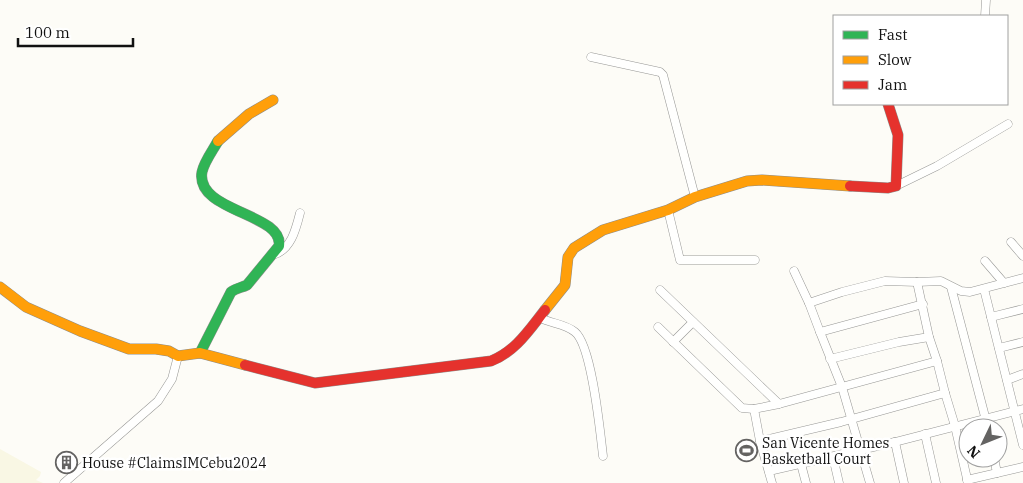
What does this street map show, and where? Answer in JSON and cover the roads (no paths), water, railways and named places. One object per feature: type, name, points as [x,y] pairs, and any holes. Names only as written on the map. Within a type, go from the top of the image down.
[{"type":"street","points":[[985,15],[986,0]]},
{"type":"street","points":[[591,57],[660,72],[663,75],[694,197]]},
{"type":"street","points":[[200,353],[232,292],[237,288],[247,285],[279,246],[279,238],[265,225],[208,194],[202,185],[202,171],[220,139],[249,114],[273,100]]},
{"type":"street","points":[[888,105],[898,135],[896,186]]},
{"type":"street","points":[[0,287],[26,307],[129,350],[156,349],[169,351],[178,356],[200,353],[315,383],[491,361],[504,356],[516,346],[565,285],[568,257],[574,248],[603,230],[668,210],[694,197],[747,181],[762,180],[888,188],[896,186],[937,166],[1008,124]]},
{"type":"street","points":[[668,210],[680,260],[755,260]]},
{"type":"street","points":[[271,256],[278,254],[288,245],[300,213]]},
{"type":"street","points":[[1011,242],[1023,256]]},
{"type":"street","points":[[985,261],[1004,283]]},
{"type":"street","points":[[794,271],[809,303],[842,387],[870,483]]},
{"type":"street","points":[[809,303],[885,281],[941,281],[951,287],[970,292],[1023,278]]},
{"type":"street","points":[[917,282],[929,337],[955,426],[968,482],[1023,467]]},
{"type":"street","points":[[951,287],[986,418],[1019,410]]},
{"type":"street","points":[[984,289],[1007,380],[1019,410],[1023,442]]},
{"type":"street","points":[[660,290],[779,404]]},
{"type":"street","points":[[820,332],[923,304]]},
{"type":"street","points":[[991,317],[1023,309]]},
{"type":"street","points":[[539,317],[570,328],[576,332],[582,341],[594,390],[604,456]]},
{"type":"street","points":[[673,342],[693,322]]},
{"type":"street","points":[[658,328],[742,408],[754,409],[779,404],[937,361]]},
{"type":"street","points":[[830,359],[899,342],[929,337]]},
{"type":"street","points":[[999,348],[1023,342]]},
{"type":"street","points":[[64,483],[158,401],[172,379],[178,356]]},
{"type":"street","points":[[1007,380],[1023,374]]},
{"type":"street","points":[[760,441],[944,393]]},
{"type":"street","points":[[754,409],[760,441],[772,483]]},
{"type":"street","points":[[769,471],[958,425]]},
{"type":"street","points":[[925,434],[936,483]]},
{"type":"street","points":[[895,442],[904,483]]},
{"type":"street","points":[[833,457],[839,483]]},
{"type":"street","points":[[801,464],[806,483]]},
{"type":"street","points":[[996,468],[997,473]]},
{"type":"place","name":"San Vicente Homes Basketball Court","points":[[746,451]]},
{"type":"place","name":"House #ClaimsIMCebu2024","points":[[66,463]]}]
